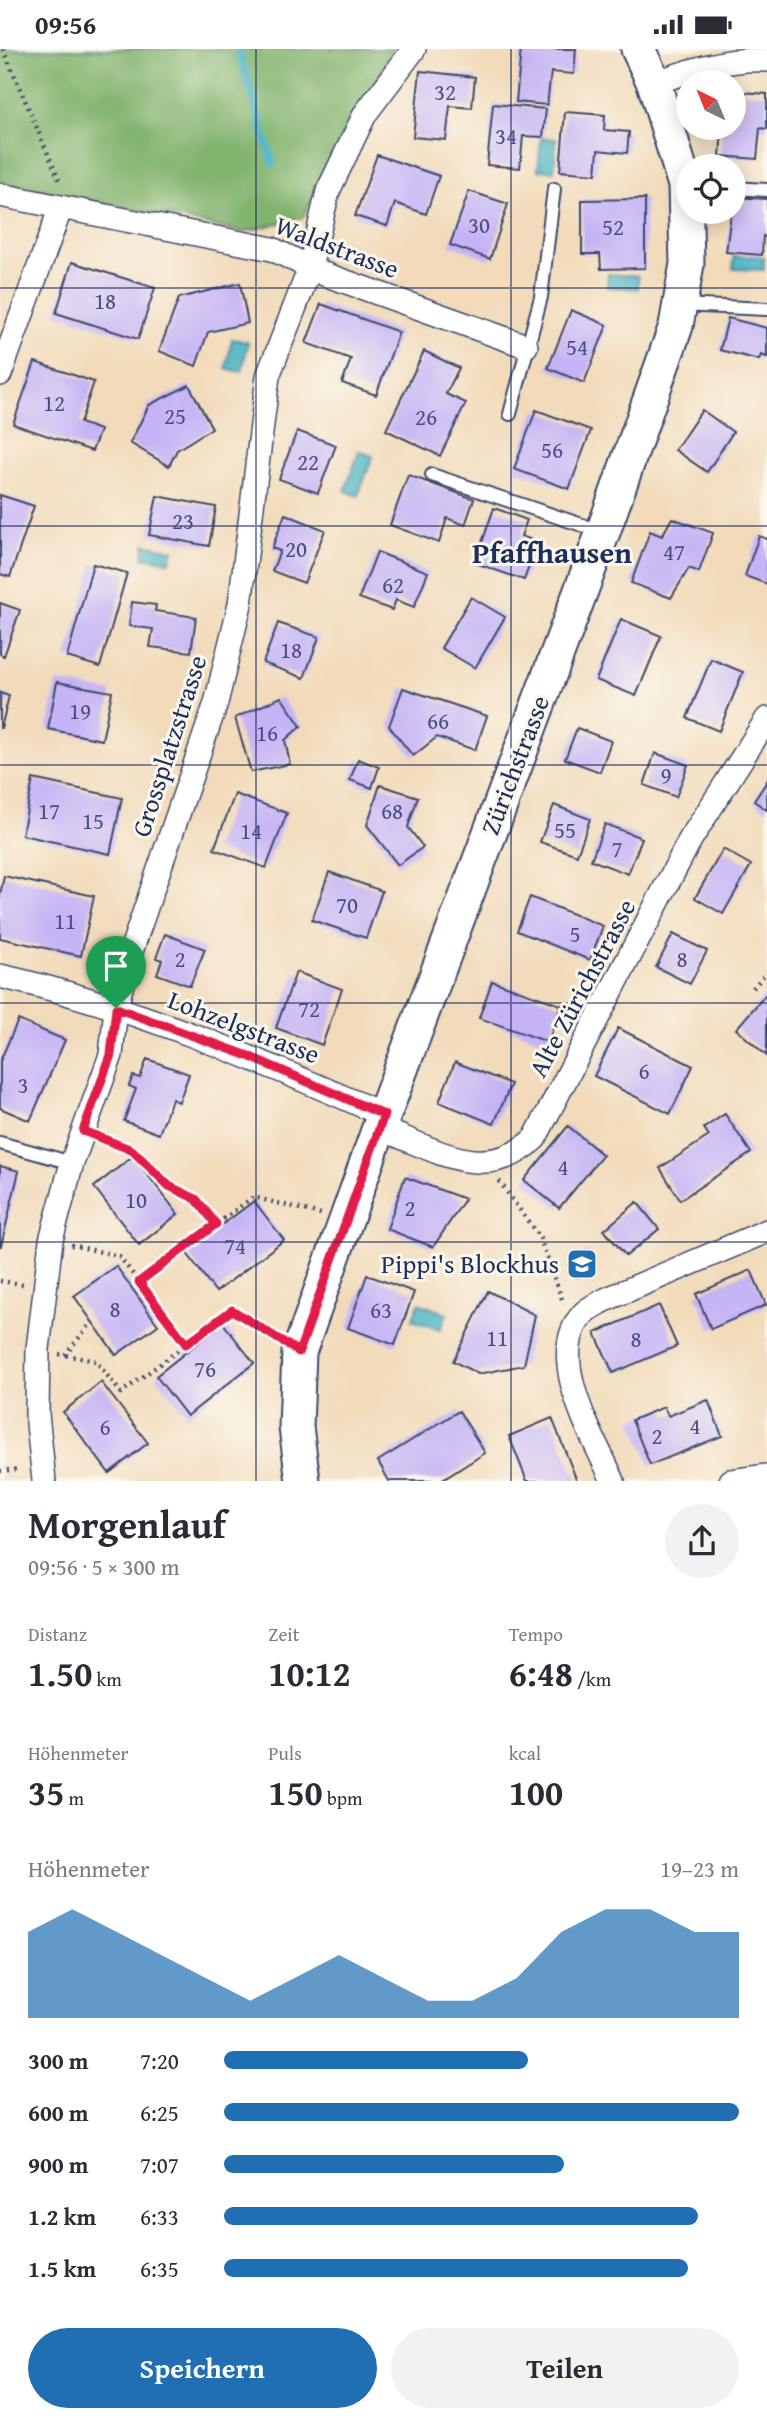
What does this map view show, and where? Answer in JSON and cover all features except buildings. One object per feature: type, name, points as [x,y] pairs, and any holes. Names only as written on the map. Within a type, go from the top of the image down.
[{"type":"street","name":"Grossplatzstrasse","points":[[44,1481],[37,1414],[38,1349],[51,1240],[72,1163],[111,1055],[116,1008],[128,960],[216,703],[240,604],[268,376],[310,268],[328,191],[365,114],[414,49]]},
{"type":"street","name":"Zürichstrasse","points":[[638,49],[654,83],[677,154]]},
{"type":"street","points":[[654,83],[704,66],[756,56]]},
{"type":"street","name":"Waldstrasse","points":[[0,195],[272,249],[310,268],[526,346]]},
{"type":"street","points":[[0,374],[61,208]]},
{"type":"street","name":"Zürichstrasse","points":[[303,1481],[296,1427],[299,1352],[345,1220],[667,355],[680,305],[687,254],[687,224]]},
{"type":"street","name":"Alte Zürichstrasse","points":[[487,1164],[506,1159],[535,1139],[690,840],[767,719]]},
{"type":"street","name":"Lohzelgstrasse","points":[[0,976],[75,993],[246,1055],[382,1121]]},
{"type":"street","points":[[382,1121],[472,1163],[487,1164]]},
{"type":"street","points":[[613,1481],[570,1381],[568,1352],[573,1329],[585,1312],[607,1299],[767,1231]]},
{"type":"street","points":[[732,1481],[767,1476]]},
{"type":"lane","points":[[510,414],[541,297],[554,189]]},
{"type":"lane","points":[[746,189],[767,190]]},
{"type":"lane","points":[[680,305],[767,309]]},
{"type":"lane","points":[[432,475],[603,532]]},
{"type":"lane","points":[[0,1143],[72,1163]]},
{"type":"path","points":[[4,49],[61,185],[61,208]]},
{"type":"path","points":[[754,988],[767,972]]},
{"type":"path","points":[[83,1131],[132,1150],[169,1186],[196,1199],[216,1224]]},
{"type":"path","points":[[487,1164],[540,1238],[573,1329]]},
{"type":"path","points":[[139,1282],[253,1196],[345,1220]]},
{"type":"path","points":[[51,1240],[119,1256],[186,1344]]},
{"type":"path","points":[[38,1349],[96,1361],[121,1392],[232,1310],[299,1352]]},
{"type":"path","points":[[65,1355],[92,1322]]},
{"type":"green space","points":[[0,49],[394,49],[302,218],[243,232],[0,181]]},
{"type":"water","points":[[541,138],[556,139],[554,171],[538,170]]},
{"type":"water","points":[[734,256],[764,257],[764,270],[733,269]]},
{"type":"water","points":[[608,274],[638,276],[638,289],[607,287]]},
{"type":"water","points":[[232,339],[248,342],[242,372],[226,369]]},
{"type":"water","points":[[359,451],[373,456],[358,496],[345,491]]},
{"type":"water","points":[[145,544],[173,550],[170,562],[143,557]]},
{"type":"water","points":[[419,1303],[447,1314],[440,1330],[412,1320]]},
{"type":"waterway","points":[[238,49],[273,163]]},
{"type":"place","name":"Pippi's Blockhus","points":[[582,1264]]},
{"type":"district","name":"Pfaffhausen","points":[[552,553]]},
{"type":"route","points":[[116,1008],[246,1055],[384,1115],[299,1352],[232,1310],[186,1344],[139,1282],[216,1224],[196,1199],[169,1186],[132,1150],[83,1131],[111,1055],[116,1008]]}]
